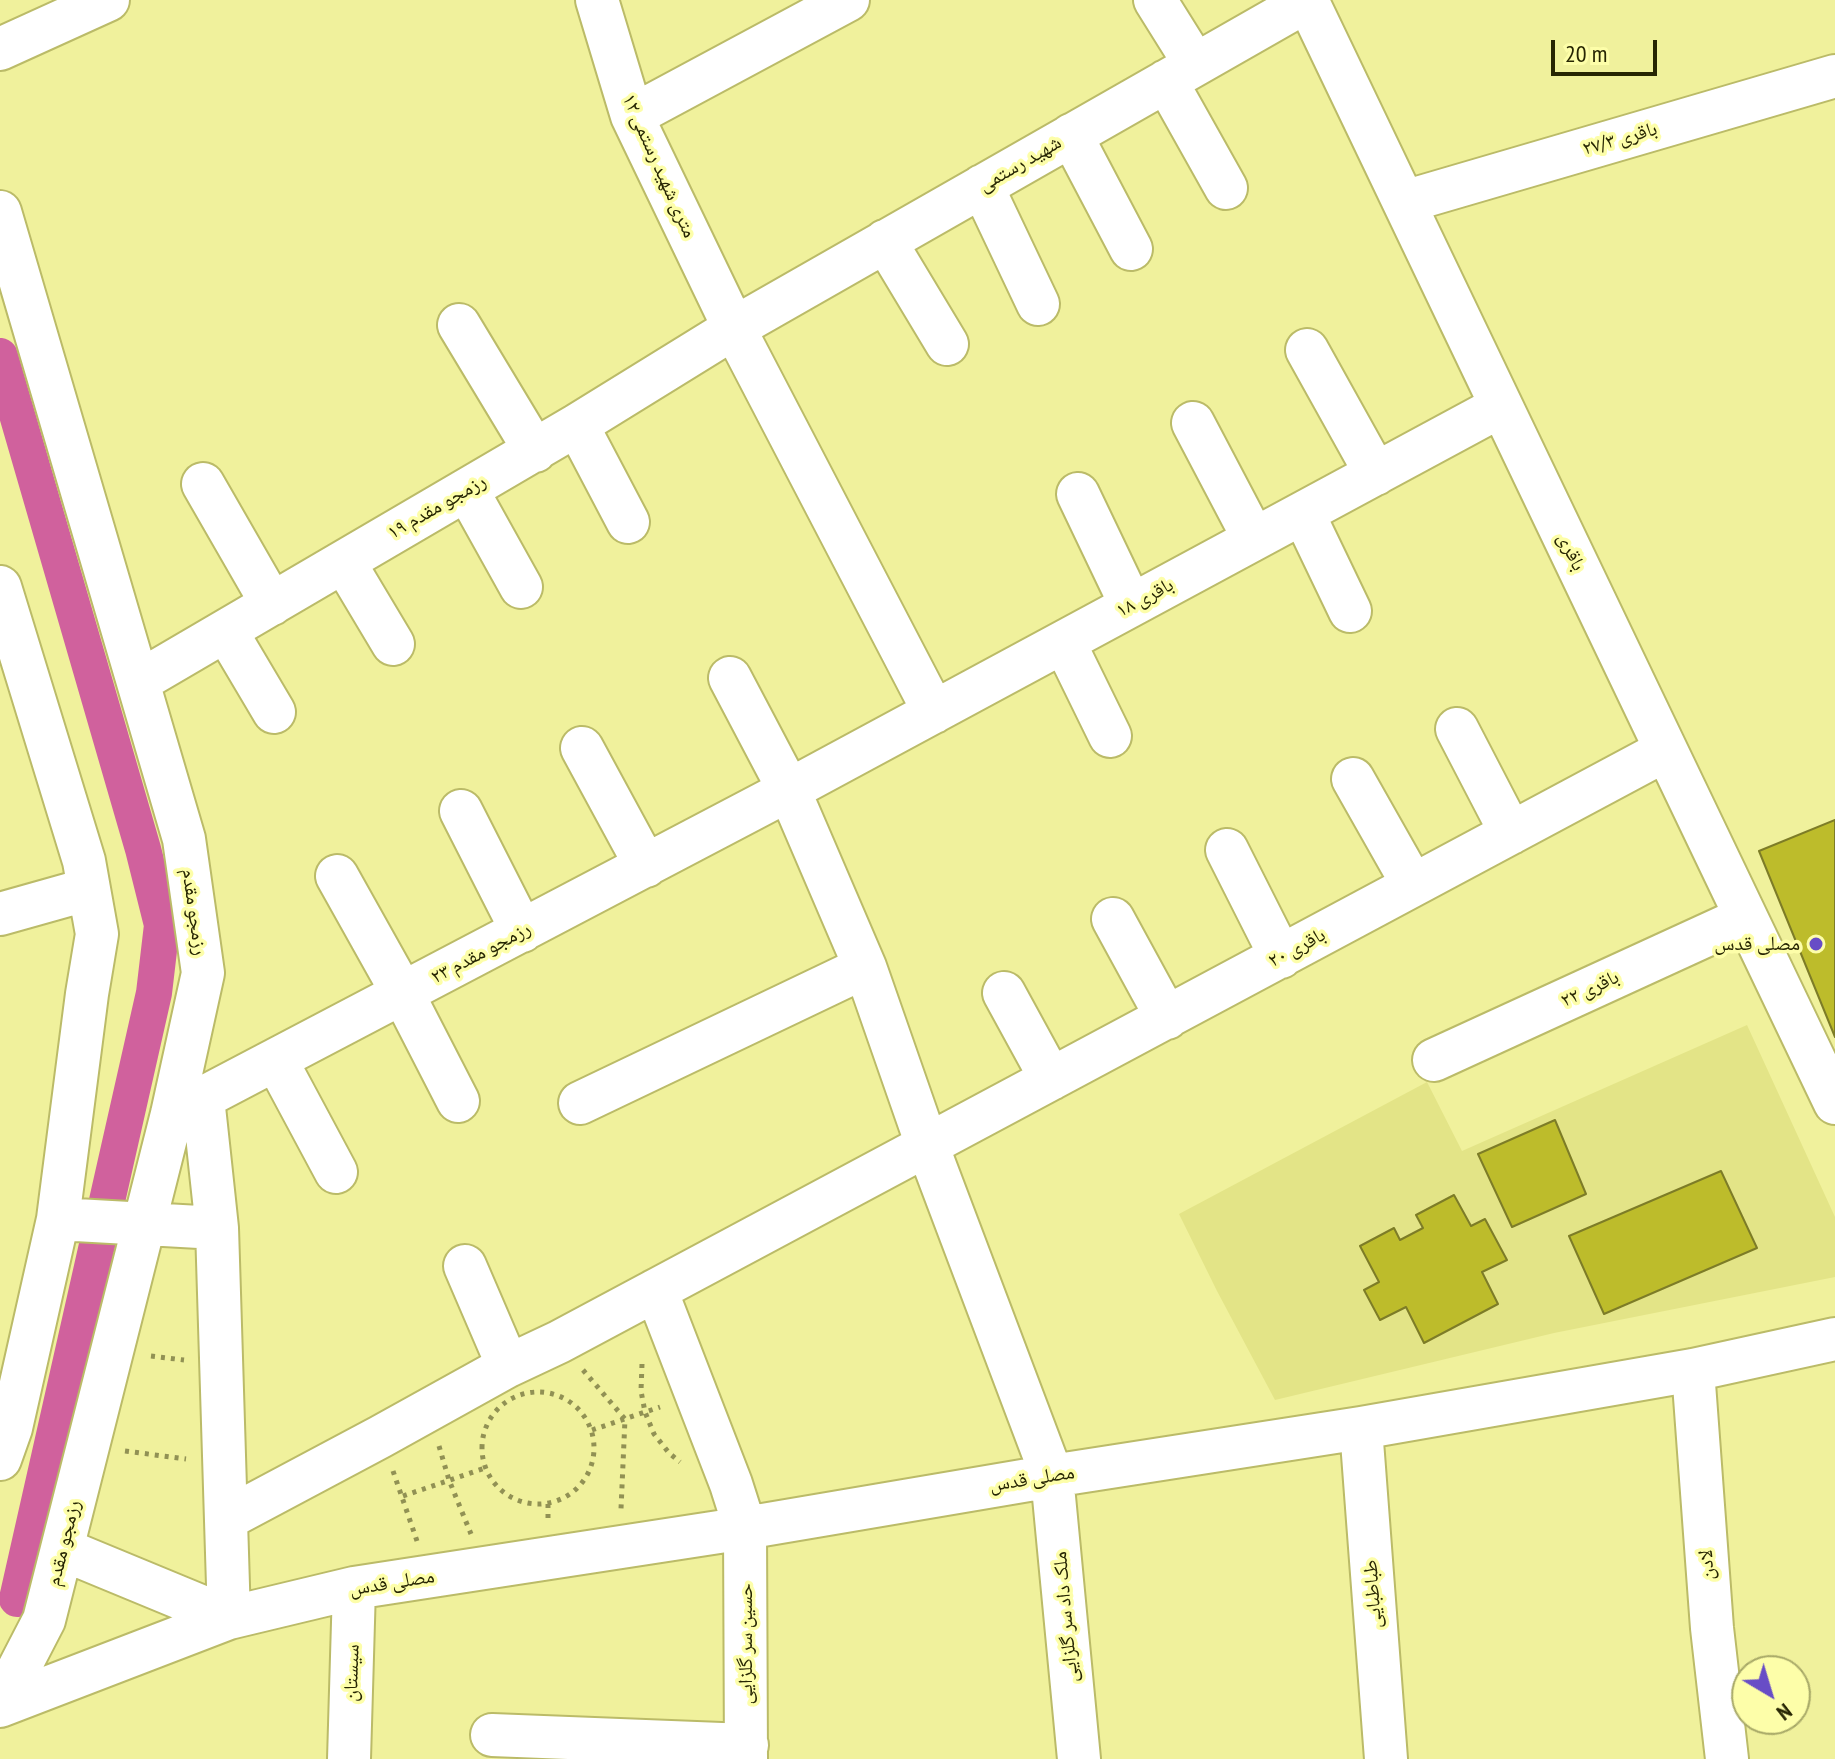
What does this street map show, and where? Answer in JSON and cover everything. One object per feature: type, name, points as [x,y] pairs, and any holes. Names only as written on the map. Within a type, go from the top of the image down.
[{"type":"street","points":[[0,49],[108,0]]},
{"type":"street","name":"۱۲ متری شهید رستمی","points":[[597,0],[632,116],[734,328],[934,712]]},
{"type":"street","points":[[632,116],[848,0]]},
{"type":"street","points":[[1155,0],[1226,188]]},
{"type":"street","name":"شهید رستمی","points":[[734,328],[1307,0]]},
{"type":"street","name":"باقری","points":[[1307,0],[1835,1103]]},
{"type":"street","name":"باقری ۲۷/۳","points":[[1404,202],[1835,76]]},
{"type":"street","points":[[1071,135],[1131,249]]},
{"type":"street","points":[[982,186],[1038,304]]},
{"type":"street","name":"رزمجو مقدم","points":[[0,212],[184,839],[203,973],[188,1106],[143,1223],[44,1620],[0,1706]]},
{"type":"street","points":[[885,241],[947,344]]},
{"type":"street","points":[[459,325],[535,451]]},
{"type":"street","name":"رزمجو مقدم ۱۹","points":[[138,682],[535,451],[734,328]]},
{"type":"street","points":[[1307,350],[1376,474]]},
{"type":"street","name":"باقری ۱۸","points":[[789,790],[1501,406]]},
{"type":"street","points":[[1193,423],[1254,539]]},
{"type":"street","points":[[577,425],[628,522]]},
{"type":"street","points":[[203,484],[272,604]]},
{"type":"street","points":[[467,490],[521,587]]},
{"type":"street","points":[[1078,494],[1131,605]]},
{"type":"street","points":[[1303,513],[1350,611]]},
{"type":"street","points":[[344,562],[393,644]]},
{"type":"street","points":[[0,587],[84,861],[97,934],[60,1219],[4,1438]]},
{"type":"street","points":[[226,631],[274,712]]},
{"type":"street","points":[[1064,642],[1110,736]]},
{"type":"street","name":"ملک داد سر گلزایی","points":[[730,678],[789,790],[865,967],[927,1145],[1052,1476],[1079,1759]]},
{"type":"street","points":[[1457,729],[1511,833]]},
{"type":"street","points":[[582,748],[646,866]]},
{"type":"street","name":"باقری ۲۰","points":[[226,1519],[1666,750]]},
{"type":"street","points":[[1353,779],[1413,885]]},
{"type":"street","name":"رزمجو مقدم ۲۳","points":[[188,1106],[789,790]]},
{"type":"street","points":[[461,811],[522,931]]},
{"type":"street","points":[[1227,850],[1281,957]]},
{"type":"street","points":[[337,876],[458,1101]]},
{"type":"street","points":[[0,914],[89,889]]},
{"type":"street","name":"باقری ۲۲","points":[[1434,1060],[1746,917]]},
{"type":"street","points":[[1113,919],[1167,1018]]},
{"type":"street","points":[[580,1103],[865,967]]},
{"type":"street","points":[[1004,993],[1051,1079]]},
{"type":"street","points":[[276,1060],[336,1172]]},
{"type":"street","points":[[62,1549],[229,1618],[217,1228],[188,1106]]},
{"type":"street","points":[[60,1219],[217,1228]]},
{"type":"street","points":[[465,1266],[508,1366]]},
{"type":"street","name":"حسین سر گلزایی","points":[[656,1290],[745,1528],[747,1752]]},
{"type":"street","name":"مصلی قدس","points":[[0,1706],[229,1618],[354,1588],[1361,1428],[1693,1370],[1835,1339]]},
{"type":"street","name":"لادن","points":[[1693,1370],[1712,1628],[1727,1759]]},
{"type":"street","name":"طباطبایی","points":[[1361,1428],[1386,1759]]},
{"type":"street","name":"سیستان","points":[[349,1759],[354,1588]]},
{"type":"street","points":[[492,1735],[747,1752]]},
{"type":"path","points":[[559,1342],[625,1419],[619,1547]]},
{"type":"path","points":[[112,1351],[221,1364]]},
{"type":"path","points":[[540,1391],[557,1394],[572,1402],[585,1414],[592,1430],[595,1449],[591,1468],[581,1485],[566,1497],[548,1504],[528,1503],[510,1497],[495,1485],[485,1468],[482,1450],[484,1431],[492,1414],[506,1401],[523,1393],[540,1391]]},
{"type":"path","points":[[592,1430],[695,1395]]},
{"type":"path","points":[[380,1437],[403,1496],[428,1576]]},
{"type":"path","points":[[438,1440],[449,1480],[485,1568]]},
{"type":"path","points":[[88,1446],[224,1464]]},
{"type":"path","points":[[403,1496],[485,1468]]},
{"type":"shaded area","points":[[1747,1025],[1835,1217],[1835,1277],[1554,1333],[1275,1400],[1179,1214],[1427,1082],[1462,1151]]},
{"type":"building","name":"مصلی قدس","points":[[1835,820],[1835,1037],[1759,851]]},
{"type":"building","points":[[1555,1120],[1586,1194],[1512,1227],[1478,1154]]},
{"type":"building","points":[[1721,1171],[1757,1248],[1604,1314],[1569,1236]]},
{"type":"building","points":[[1454,1195],[1471,1226],[1485,1219],[1507,1260],[1482,1272],[1498,1304],[1424,1343],[1406,1307],[1380,1320],[1364,1290],[1379,1282],[1360,1246],[1394,1228],[1400,1240],[1423,1228],[1416,1215]]},
{"type":"waterway","points":[[0,356],[143,849],[162,925],[154,993],[17,1599]]},
{"type":"place","name":"مصلی قدس","points":[[1816,944]]}]
